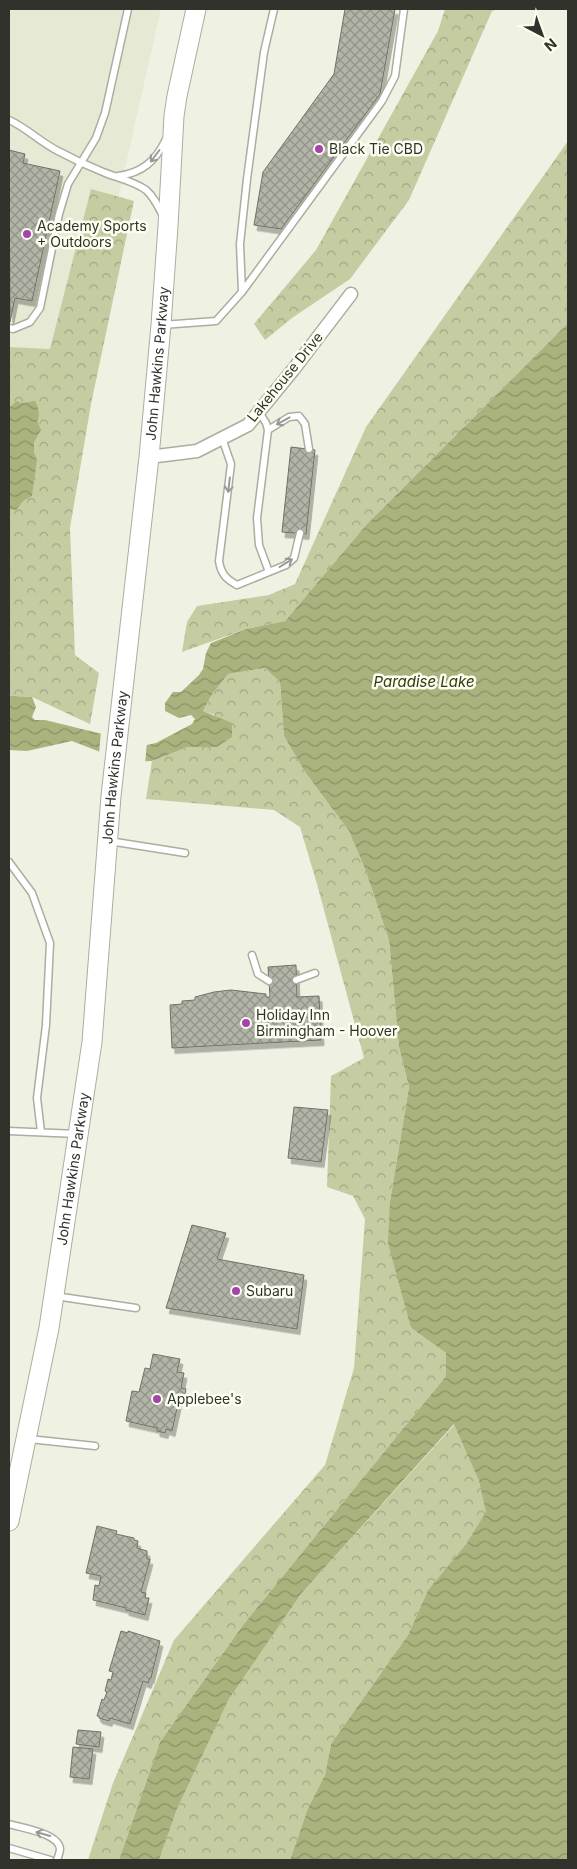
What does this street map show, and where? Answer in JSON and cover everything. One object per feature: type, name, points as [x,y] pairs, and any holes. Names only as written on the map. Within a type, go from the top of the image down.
[{"type":"main road","name":"John Hawkins Parkway","points":[[9,1521],[49,1328],[92,1042],[111,796],[149,457],[168,226],[176,96],[196,9]]},
{"type":"street","name":"Lakehouse Drive","points":[[149,457],[197,451],[248,425],[351,294]]},
{"type":"lane","points":[[9,328],[30,322],[40,308],[68,184],[96,138],[105,113],[128,9]]},
{"type":"lane","points":[[242,292],[240,244],[247,178],[264,52],[274,9]]},
{"type":"lane","points":[[160,325],[216,321],[242,292],[382,101],[395,76],[404,9]]},
{"type":"lane","points":[[118,176],[134,173],[150,164],[162,146],[174,116]]},
{"type":"lane","points":[[9,120],[20,125],[42,143],[102,172],[118,176],[137,185],[149,193],[168,226]]},
{"type":"lane","points":[[259,412],[268,430],[257,518],[259,545],[269,572]]},
{"type":"lane","points":[[268,430],[289,417],[300,416],[305,424],[309,449]]},
{"type":"lane","points":[[222,438],[231,464],[218,561],[220,572],[237,585],[286,565],[294,558],[300,534]]},
{"type":"lane","points":[[107,841],[185,853]]},
{"type":"lane","points":[[9,862],[32,893],[50,943],[46,1025],[38,1098],[40,1132]]},
{"type":"lane","points":[[252,954],[258,974],[269,981]]},
{"type":"lane","points":[[296,980],[315,973]]},
{"type":"lane","points":[[9,1131],[78,1134]]},
{"type":"lane","points":[[54,1295],[136,1308]]},
{"type":"lane","points":[[26,1438],[95,1446]]},
{"type":"lane","points":[[9,1824],[52,1837],[60,1848],[57,1860]]},
{"type":"lane","points":[[9,1848],[50,1860]]},
{"type":"shaded area","points":[[9,9],[161,9],[73,398],[9,378]]},
{"type":"green space","points":[[445,9],[499,9],[492,11],[409,200],[350,279],[292,318],[265,340],[254,324],[316,250],[438,31]]},
{"type":"green space","points":[[568,141],[568,323],[366,525],[285,621],[246,629],[182,652],[187,622],[197,606],[269,595],[295,584],[366,427]]},
{"type":"green space","points":[[91,189],[134,201],[91,404],[70,528],[75,655],[99,673],[90,724],[32,697],[9,696],[9,347],[50,349]]},
{"type":"green space","points":[[265,668],[280,682],[284,736],[305,772],[349,831],[365,869],[389,940],[399,1047],[409,1087],[390,1202],[411,1328],[446,1353],[446,1376],[243,1625],[160,1742],[119,1860],[88,1860],[113,1783],[174,1640],[325,1465],[354,1368],[365,1219],[353,1196],[327,1187],[331,1076],[364,1058],[300,827],[274,810],[146,799],[152,761],[188,747],[217,747],[215,715],[203,711],[211,696],[228,674]]},
{"type":"green space","points":[[455,1424],[479,1481],[487,1512],[466,1544],[428,1590],[408,1635],[331,1744],[325,1775],[308,1808],[290,1860],[159,1860],[177,1809],[229,1699],[301,1594]]},
{"type":"water","name":"Paradise Lake","points":[[568,323],[568,1860],[290,1860],[308,1808],[325,1775],[331,1744],[408,1635],[428,1590],[466,1544],[486,1512],[479,1481],[454,1424],[301,1594],[229,1699],[177,1809],[159,1860],[119,1860],[160,1742],[243,1625],[446,1376],[446,1353],[411,1328],[388,1243],[390,1202],[409,1087],[399,1047],[389,940],[365,869],[349,831],[305,772],[284,736],[280,682],[265,668],[228,674],[211,696],[203,711],[232,723],[232,737],[217,747],[188,747],[152,761],[126,762],[72,741],[27,751],[9,750],[9,696],[32,697],[36,707],[32,717],[35,720],[45,720],[147,745],[156,743],[192,724],[195,719],[191,715],[179,718],[165,711],[165,703],[173,692],[181,692],[199,675],[203,669],[206,653],[211,643],[246,629],[285,621],[366,525]]},
{"type":"water","points":[[17,401],[21,403],[35,401],[39,414],[37,421],[41,430],[34,442],[34,453],[37,460],[32,496],[23,501],[16,510],[9,509],[9,408]]},
{"type":"pier","points":[[101,732],[147,742],[145,764],[126,764],[99,753]]},
{"type":"building","points":[[345,9],[395,9],[380,94],[281,229],[254,225],[263,172],[334,74]]},
{"type":"building","name":"Academy Sports + Outdoors","points":[[9,150],[25,154],[23,163],[60,171],[32,301],[15,298],[10,322]]},
{"type":"building","points":[[291,447],[315,450],[306,534],[282,532]]},
{"type":"building","name":"Holiday Inn Birmingham - Hoover","points":[[296,965],[297,997],[319,996],[321,1040],[172,1048],[170,1005],[182,1004],[182,1001],[195,1000],[195,997],[214,992],[231,990],[266,994],[266,997],[270,997],[268,967]]},
{"type":"building","points":[[294,1107],[328,1110],[321,1162],[288,1158]]},
{"type":"building","name":"Subaru","points":[[192,1225],[226,1233],[217,1259],[304,1275],[297,1329],[166,1308]]},
{"type":"building","points":[[153,1354],[180,1359],[177,1372],[184,1373],[181,1388],[186,1389],[184,1400],[179,1399],[172,1431],[166,1429],[165,1433],[157,1431],[157,1428],[126,1421],[132,1391],[139,1392],[145,1368],[150,1369]]},
{"type":"building","points":[[97,1526],[117,1531],[116,1534],[134,1538],[134,1540],[138,1541],[137,1548],[147,1551],[147,1559],[150,1559],[141,1592],[146,1593],[145,1598],[149,1598],[145,1615],[93,1600],[95,1585],[99,1586],[101,1576],[86,1573]]},
{"type":"building","points":[[121,1631],[128,1633],[128,1631],[160,1641],[151,1678],[148,1683],[143,1681],[130,1724],[110,1718],[109,1721],[97,1716],[102,1699],[104,1700],[107,1692],[105,1691],[108,1679],[111,1680],[113,1672],[109,1671]]},
{"type":"building","points":[[78,1730],[101,1732],[99,1747],[76,1744]]},
{"type":"building","points":[[73,1747],[93,1749],[89,1779],[70,1777]]},
{"type":"place","name":"Black Tie CBD","points":[[319,149]]},
{"type":"place","name":"Academy Sports + Outdoors","points":[[27,234]]},
{"type":"place","name":"Holiday Inn Birmingham - Hoover","points":[[246,1023]]},
{"type":"place","name":"Subaru","points":[[236,1291]]},
{"type":"place","name":"Applebee's","points":[[157,1399]]}]
